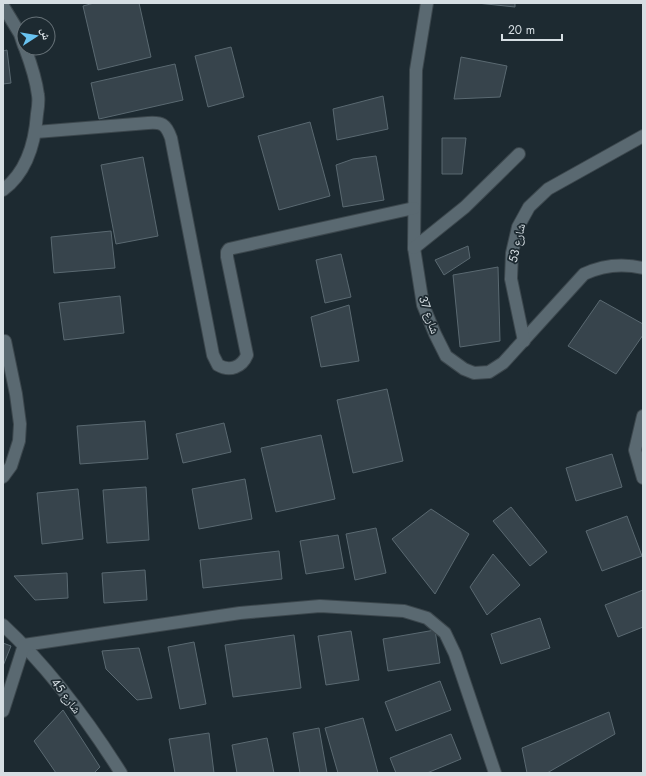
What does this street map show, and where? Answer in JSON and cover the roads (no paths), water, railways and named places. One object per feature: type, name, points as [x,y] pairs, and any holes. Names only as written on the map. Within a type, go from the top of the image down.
[{"type":"street","name":"شارع 37","points":[[427,3],[416,70],[414,248],[423,305],[446,356],[464,369],[474,373],[489,372],[503,363],[584,274],[597,268],[614,265],[643,268]]},
{"type":"street","points":[[3,6],[16,27]]},
{"type":"street","points":[[3,190],[10,185],[27,161],[36,132],[38,97],[34,73],[27,56]]},
{"type":"street","points":[[36,132],[158,122],[168,128],[213,355],[218,364],[228,369],[239,366],[244,362],[247,355],[227,257],[227,252],[229,249],[414,208]]},
{"type":"street","name":"شارع 53","points":[[524,341],[511,279],[512,253],[518,227],[528,207],[548,189],[643,136]]},
{"type":"street","points":[[414,248],[465,207],[519,154]]},
{"type":"street","points":[[3,477],[11,466],[20,441],[20,424],[16,394],[5,341]]},
{"type":"street","points":[[643,416],[635,450],[643,478]]},
{"type":"street","points":[[3,711],[24,645],[240,613],[320,606],[404,611],[427,618],[445,633],[455,654],[495,773]]},
{"type":"street","name":"شارع 45","points":[[3,625],[24,645],[49,673],[101,742],[121,773]]}]
